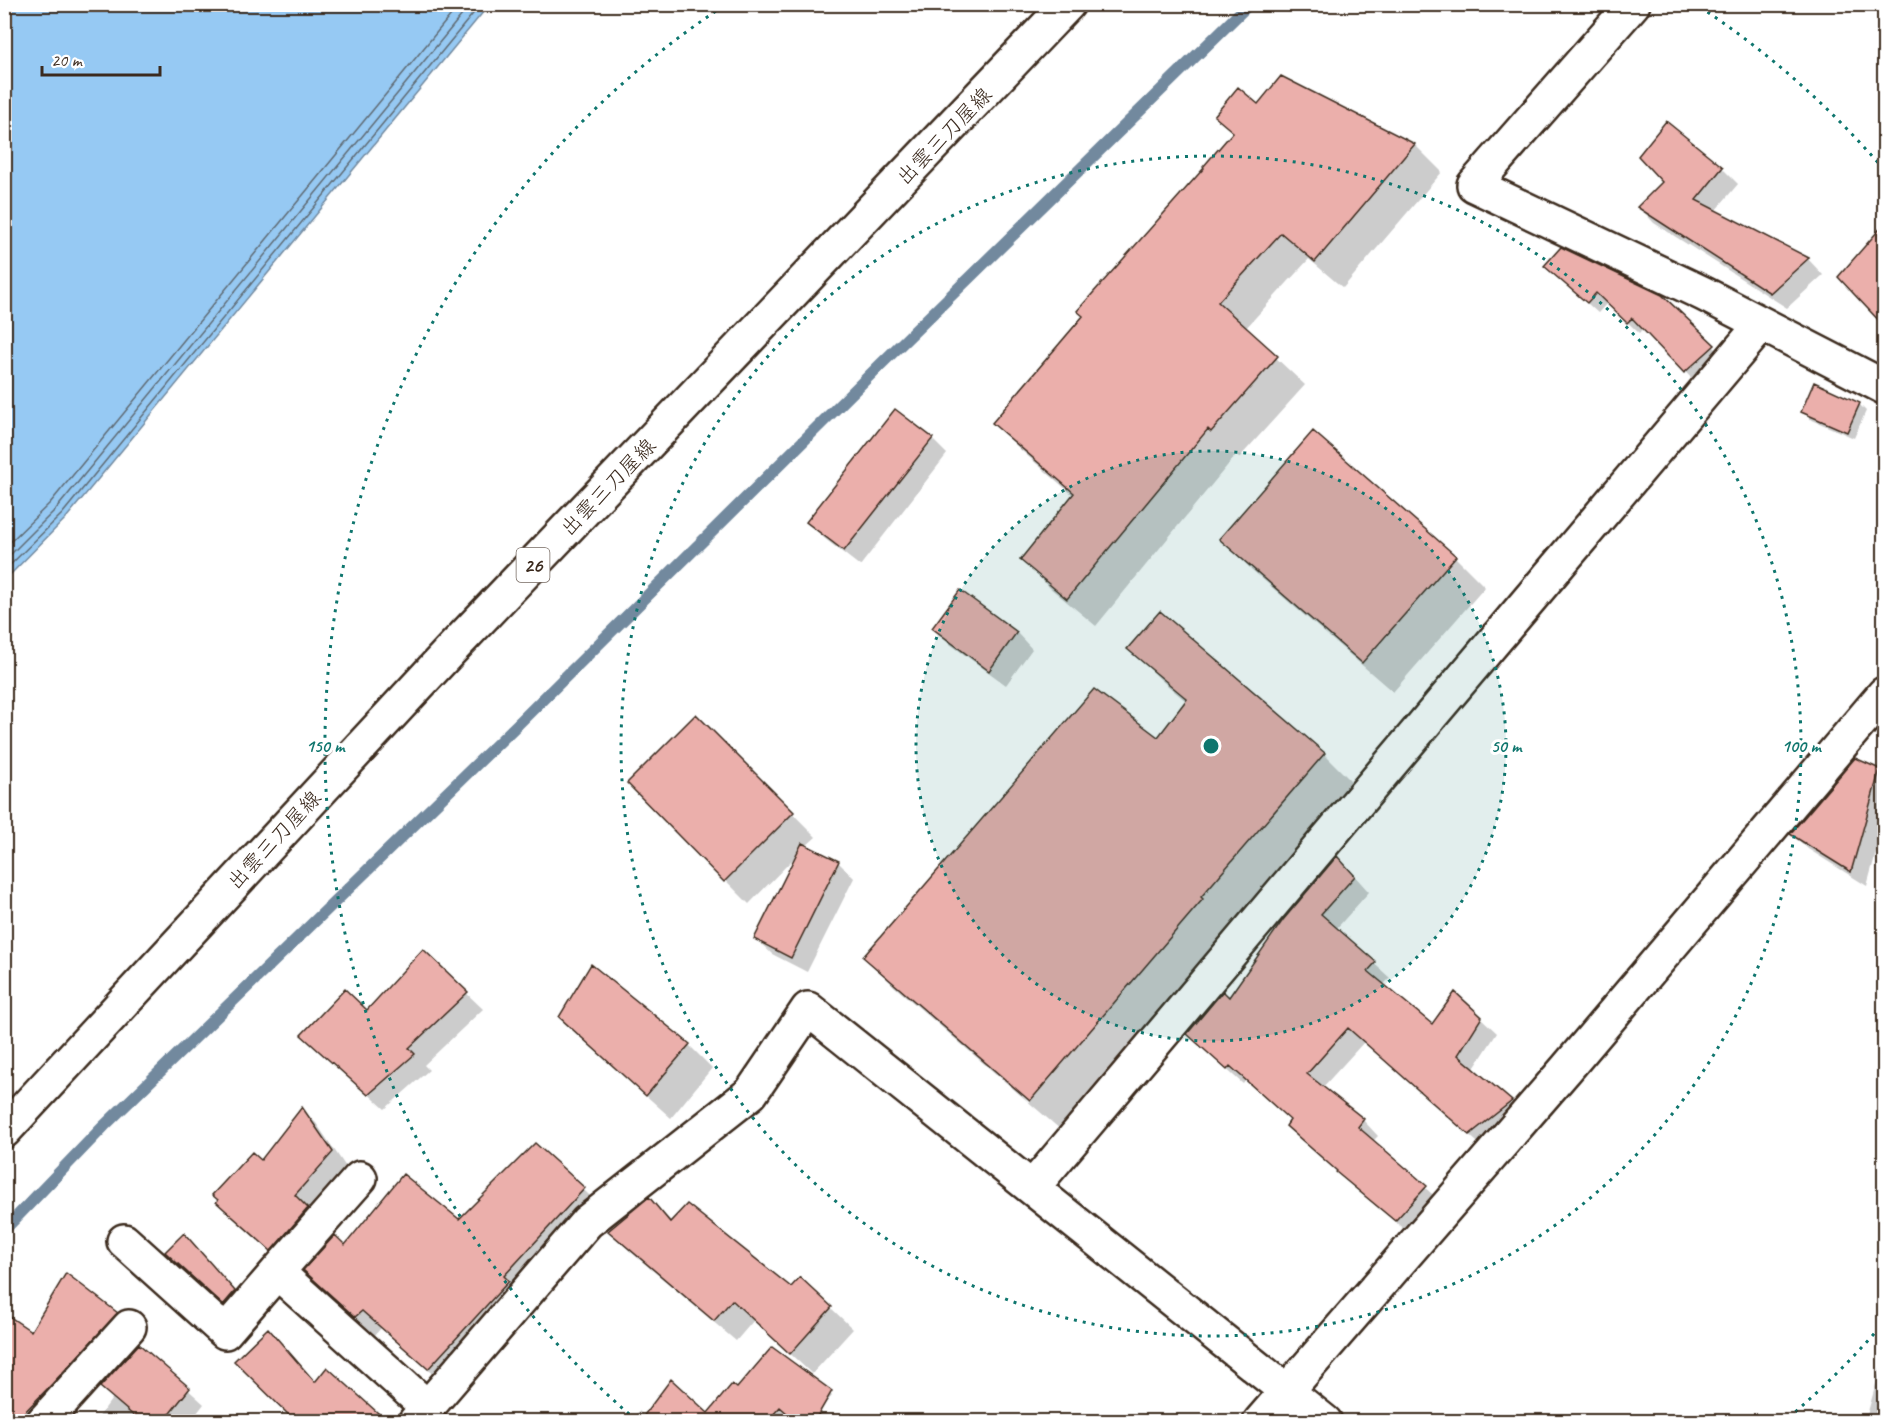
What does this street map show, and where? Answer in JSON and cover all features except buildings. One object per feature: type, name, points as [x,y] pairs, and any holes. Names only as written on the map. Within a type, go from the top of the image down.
[{"type":"street","name":"出雲三刀屋線","points":[[4,1131],[449,652],[1068,4]]},
{"type":"street","points":[[1633,4],[1474,185],[1704,294],[1884,387]]},
{"type":"street","points":[[1032,1188],[1762,324]]},
{"type":"street","points":[[1260,1422],[1567,1068],[1884,694]]},
{"type":"street","points":[[277,1272],[421,1414],[586,1222],[751,1093],[808,1009],[1324,1422]]},
{"type":"street","points":[[124,1241],[225,1332],[360,1178]]},
{"type":"street","points":[[43,1422],[129,1327]]},
{"type":"water","points":[[5,4],[489,5],[66,518],[5,580]]},
{"type":"waterway","points":[[4,1230],[104,1126],[520,722],[1249,4]]}]
